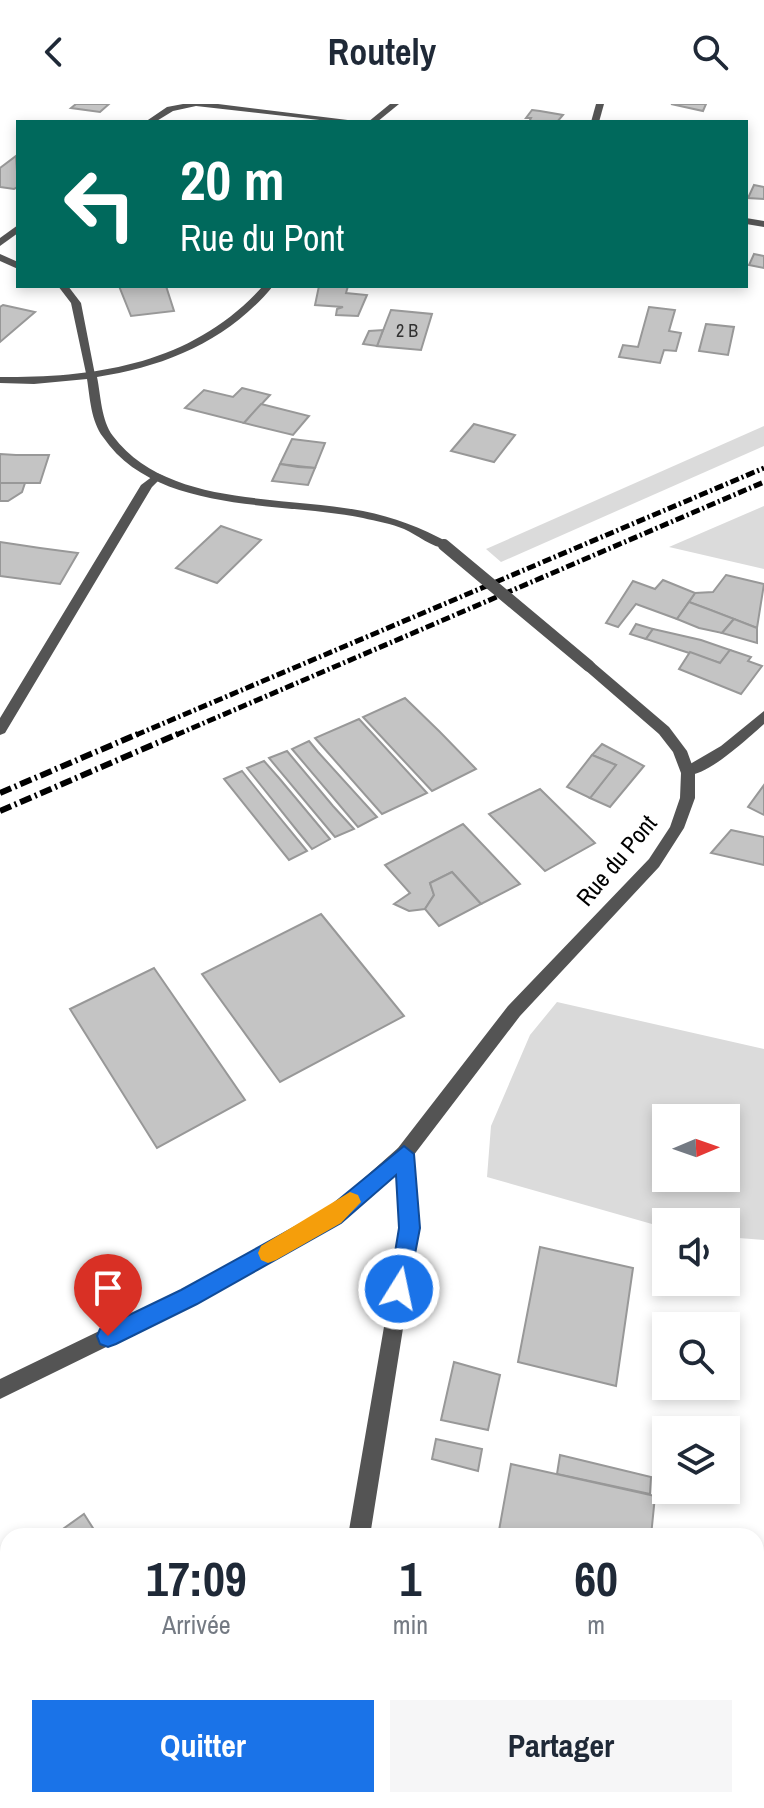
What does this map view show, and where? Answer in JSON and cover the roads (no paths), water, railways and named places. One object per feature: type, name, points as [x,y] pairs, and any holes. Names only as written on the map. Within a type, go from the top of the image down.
[{"type":"street","points":[[152,120],[170,109],[196,104],[342,120]]},
{"type":"street","points":[[375,120],[395,104]]},
{"type":"street","points":[[0,243],[16,230]]},
{"type":"street","points":[[65,288],[76,303],[106,434],[120,452],[157,476],[202,492],[409,524],[444,545],[664,731],[682,752],[690,771],[726,749],[764,716]]},
{"type":"street","points":[[0,380],[92,378],[124,372],[188,346],[244,311],[266,288]]},
{"type":"street","points":[[0,730],[147,485],[157,476]]},
{"type":"street","name":"Rue du Pont","points":[[0,1389],[189,1297],[334,1216],[404,1154],[514,1011],[654,863],[672,839],[689,800],[690,771]]},
{"type":"street","points":[[360,1528],[410,1228],[404,1154]]},
{"type":"railway","points":[[136,735],[764,468]]},
{"type":"railway","points":[[176,735],[764,482]]},
{"type":"railway","points":[[0,793],[140,733]]},
{"type":"railway","points":[[0,811],[180,733]]}]
